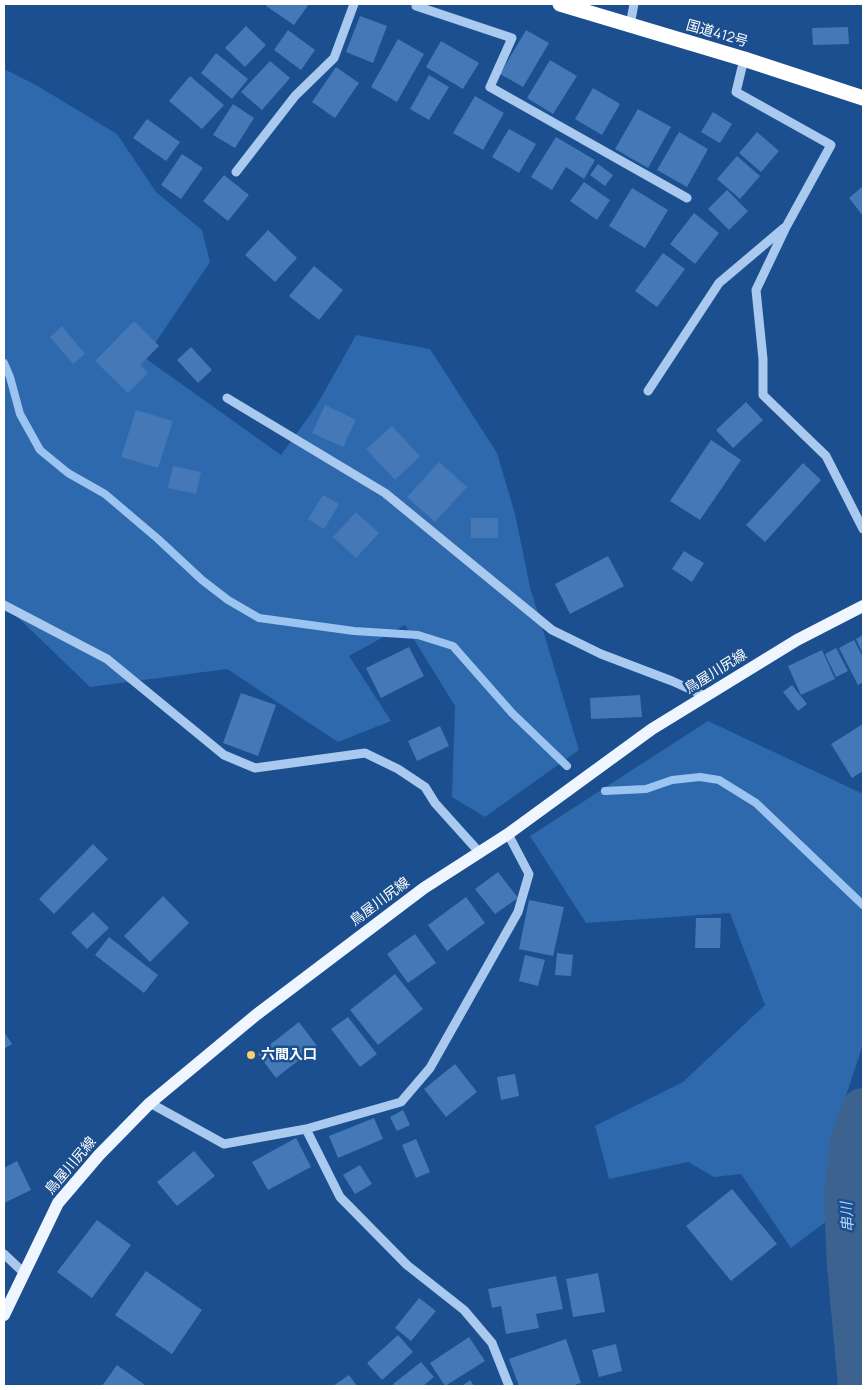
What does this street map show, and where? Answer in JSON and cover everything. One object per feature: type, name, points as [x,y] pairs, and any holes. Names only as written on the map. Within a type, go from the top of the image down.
[{"type":"highway","name":"国道412号","points":[[560,4],[744,59],[863,98]]},
{"type":"main road","name":"鳥屋川尻線","points":[[4,1315],[23,1272],[58,1204],[98,1155],[150,1103],[256,1015],[416,894],[508,834],[652,729],[797,640],[863,606]]},
{"type":"street","points":[[236,172],[295,96],[334,58],[354,4]]},
{"type":"street","points":[[416,4],[416,6],[512,38],[490,87],[687,198]]},
{"type":"street","points":[[630,26],[634,4]]},
{"type":"street","points":[[744,59],[736,92],[831,145],[786,227],[756,290],[763,359],[763,395],[826,456],[863,529]]},
{"type":"street","points":[[648,391],[719,283],[786,227]]},
{"type":"street","points":[[227,398],[385,493],[552,630],[601,654],[672,681],[705,696]]},
{"type":"street","points":[[4,605],[107,659],[224,755],[247,765],[255,768],[365,753],[398,769],[425,787],[435,803],[480,853]]},
{"type":"street","points":[[150,1103],[224,1144],[306,1129],[401,1102],[430,1068],[518,912],[529,874],[508,834]]},
{"type":"street","points":[[306,1129],[340,1197],[407,1265],[464,1310],[492,1343],[509,1386]]},
{"type":"street","points":[[4,1254],[23,1272]]},
{"type":"shaded area","points":[[4,69],[36,85],[117,134],[156,192],[202,230],[210,262],[145,358],[281,455],[317,405],[356,335],[430,349],[497,453],[515,514],[530,587],[579,750],[485,817],[452,797],[455,706],[405,625],[349,656],[391,721],[338,742],[227,669],[90,687],[4,604]]},
{"type":"shaded area","points":[[708,721],[861,793],[863,792],[863,1044],[833,1135],[840,1211],[791,1248],[741,1174],[714,1177],[688,1162],[609,1179],[595,1126],[683,1082],[765,1005],[730,913],[586,923],[530,836]]},
{"type":"building","points":[[268,4],[309,4],[294,25],[266,6]]},
{"type":"building","points":[[360,16],[387,26],[373,63],[346,52]]},
{"type":"building","points":[[246,26],[266,45],[245,67],[225,48]]},
{"type":"building","points":[[848,27],[849,44],[813,45],[812,28]]},
{"type":"building","points":[[288,30],[315,50],[301,70],[274,50]]},
{"type":"building","points":[[526,30],[549,43],[523,87],[500,74]]},
{"type":"building","points":[[398,39],[424,54],[397,102],[371,87]]},
{"type":"building","points":[[441,41],[479,63],[463,89],[426,67]]},
{"type":"building","points":[[216,53],[248,79],[232,99],[201,73]]},
{"type":"building","points":[[550,60],[577,76],[553,114],[527,98]]},
{"type":"building","points":[[270,61],[290,78],[262,110],[241,92]]},
{"type":"building","points":[[336,67],[359,83],[335,118],[312,102]]},
{"type":"building","points":[[429,75],[449,87],[429,120],[410,109]]},
{"type":"building","points":[[190,76],[224,105],[202,129],[169,101]]},
{"type":"building","points":[[593,88],[620,104],[602,135],[575,119]]},
{"type":"building","points":[[475,96],[504,113],[483,150],[453,133]]},
{"type":"building","points":[[233,104],[254,118],[235,148],[213,135]]},
{"type":"building","points":[[638,109],[671,127],[648,168],[615,149]]},
{"type":"building","points":[[713,112],[732,124],[720,143],[701,132]]},
{"type":"building","points":[[147,119],[180,142],[166,161],[133,138]]},
{"type":"building","points":[[509,129],[536,144],[519,173],[492,157]]},
{"type":"building","points":[[679,132],[708,149],[687,187],[657,170]]},
{"type":"building","points":[[757,132],[779,151],[761,172],[739,153]]},
{"type":"building","points":[[556,137],[595,160],[584,179],[566,167],[552,190],[531,177]]},
{"type":"building","points":[[182,154],[203,168],[181,199],[161,185]]},
{"type":"building","points":[[737,156],[760,176],[740,199],[717,179]]},
{"type":"building","points":[[598,164],[613,175],[605,186],[590,175]]},
{"type":"building","points":[[224,175],[249,195],[228,221],[203,201]]},
{"type":"building","points":[[584,182],[610,200],[597,220],[570,201]]},
{"type":"building","points":[[863,186],[863,216],[849,198]]},
{"type":"building","points":[[632,188],[668,210],[645,248],[609,226]]},
{"type":"building","points":[[727,190],[748,211],[729,230],[708,209]]},
{"type":"building","points":[[694,213],[719,233],[695,264],[670,244]]},
{"type":"building","points":[[268,230],[297,258],[275,282],[245,255]]},
{"type":"building","points":[[663,253],[685,269],[657,307],[635,291]]},
{"type":"building","points":[[314,266],[343,290],[319,320],[289,296]]},
{"type":"building","points":[[134,321],[159,346],[140,365],[148,373],[128,393],[95,361]]},
{"type":"building","points":[[62,326],[85,354],[73,364],[50,337]]},
{"type":"building","points":[[191,347],[212,370],[198,383],[177,360]]},
{"type":"building","points":[[746,402],[763,420],[733,448],[716,430]]},
{"type":"building","points":[[325,405],[356,420],[343,447],[312,433]]},
{"type":"building","points":[[136,410],[173,421],[158,468],[121,457]]},
{"type":"building","points":[[392,426],[420,456],[395,480],[366,449]]},
{"type":"building","points":[[711,440],[741,460],[700,520],[670,501]]},
{"type":"building","points":[[439,462],[467,487],[435,522],[407,497]]},
{"type":"building","points":[[803,463],[821,480],[765,542],[746,525]]},
{"type":"building","points":[[173,466],[201,472],[196,494],[168,488]]},
{"type":"building","points":[[323,495],[339,504],[324,529],[308,519]]},
{"type":"building","points":[[356,512],[379,533],[356,558],[333,537]]},
{"type":"building","points":[[471,518],[498,518],[498,538],[471,538]]},
{"type":"building","points":[[684,551],[704,563],[692,582],[672,569]]},
{"type":"building","points":[[608,556],[624,586],[570,614],[555,584]]},
{"type":"building","points":[[863,635],[863,654],[856,639]]},
{"type":"building","points":[[854,640],[863,657],[863,682],[858,685],[839,648]]},
{"type":"building","points":[[409,647],[424,676],[381,698],[366,668]]},
{"type":"building","points":[[836,648],[848,671],[836,677],[825,654]]},
{"type":"building","points":[[822,650],[835,679],[801,695],[788,666]]},
{"type":"building","points":[[792,685],[807,704],[798,711],[783,692]]},
{"type":"building","points":[[241,693],[276,705],[258,756],[223,743]]},
{"type":"building","points":[[640,695],[642,717],[591,719],[590,698]]},
{"type":"building","points":[[863,724],[863,771],[852,778],[831,744]]},
{"type":"building","points":[[440,726],[449,746],[417,761],[408,741]]},
{"type":"building","points":[[93,844],[108,859],[54,914],[39,899]]},
{"type":"building","points":[[498,872],[518,898],[495,914],[475,889]]},
{"type":"building","points":[[163,896],[189,923],[150,962],[124,936]]},
{"type":"building","points":[[466,897],[485,923],[447,951],[428,925]]},
{"type":"building","points":[[529,900],[564,907],[553,956],[519,949]]},
{"type":"building","points":[[93,912],[109,928],[87,949],[71,933]]},
{"type":"building","points":[[696,918],[721,918],[720,948],[695,948]]},
{"type":"building","points":[[415,934],[436,963],[408,983],[387,954]]},
{"type":"building","points":[[109,937],[158,975],[144,993],[95,955]]},
{"type":"building","points":[[557,953],[573,955],[571,976],[555,975]]},
{"type":"building","points":[[525,955],[545,960],[538,986],[519,981]]},
{"type":"building","points":[[395,974],[423,1009],[378,1045],[350,1010]]},
{"type":"building","points":[[348,1017],[377,1054],[360,1067],[331,1029]]},
{"type":"building","points":[[299,1022],[317,1046],[276,1078],[258,1054]]},
{"type":"building","points":[[4,1032],[12,1044],[4,1049]]},
{"type":"building","points":[[455,1064],[477,1092],[446,1117],[424,1089]]},
{"type":"building","points":[[515,1074],[519,1096],[501,1100],[497,1077]]},
{"type":"building","points":[[403,1110],[410,1125],[397,1131],[390,1117]]},
{"type":"building","points":[[374,1118],[383,1139],[338,1158],[329,1136]]},
{"type":"building","points":[[296,1138],[311,1167],[268,1190],[252,1162]]},
{"type":"building","points":[[416,1139],[430,1172],[416,1178],[402,1145]]},
{"type":"building","points":[[194,1151],[215,1176],[177,1206],[157,1182]]},
{"type":"building","points":[[17,1161],[31,1190],[4,1203],[4,1168]]},
{"type":"building","points":[[360,1165],[372,1184],[355,1194],[343,1175]]},
{"type":"building","points":[[732,1189],[777,1244],[731,1281],[686,1226]]},
{"type":"building","points":[[97,1220],[131,1245],[92,1298],[57,1272]]},
{"type":"building","points":[[146,1271],[202,1310],[172,1354],[115,1315]]},
{"type":"building","points":[[598,1273],[605,1312],[573,1317],[566,1279]]},
{"type":"building","points":[[556,1276],[563,1309],[536,1314],[539,1328],[506,1334],[501,1306],[492,1308],[488,1289]]},
{"type":"building","points":[[419,1298],[436,1311],[411,1341],[395,1328]]},
{"type":"building","points":[[398,1335],[413,1352],[382,1380],[367,1363]]},
{"type":"building","points":[[469,1337],[485,1361],[445,1386],[430,1363]]},
{"type":"building","points":[[566,1339],[581,1383],[571,1386],[519,1386],[509,1359]]},
{"type":"building","points":[[616,1344],[622,1371],[599,1377],[592,1350]]},
{"type":"building","points":[[421,1362],[434,1377],[423,1386],[395,1386],[393,1384]]},
{"type":"building","points":[[117,1365],[145,1385],[102,1386]]},
{"type":"building","points":[[349,1375],[357,1386],[333,1386]]},
{"type":"building","points":[[470,1380],[474,1386],[462,1386]]},
{"type":"waterway","points":[[4,363],[10,377],[20,414],[40,450],[68,473],[105,494],[202,580],[228,600],[259,618],[354,631],[418,635],[453,646],[512,713],[567,766]]},
{"type":"waterway","points":[[605,791],[646,789],[672,780],[700,777],[719,780],[756,803],[863,905]]},
{"type":"waterway","name":"串川","points":[[860,1386],[849,1265],[846,1200],[851,1145],[863,1110]]},
{"type":"place","name":"六間入口","points":[[251,1055]]}]
